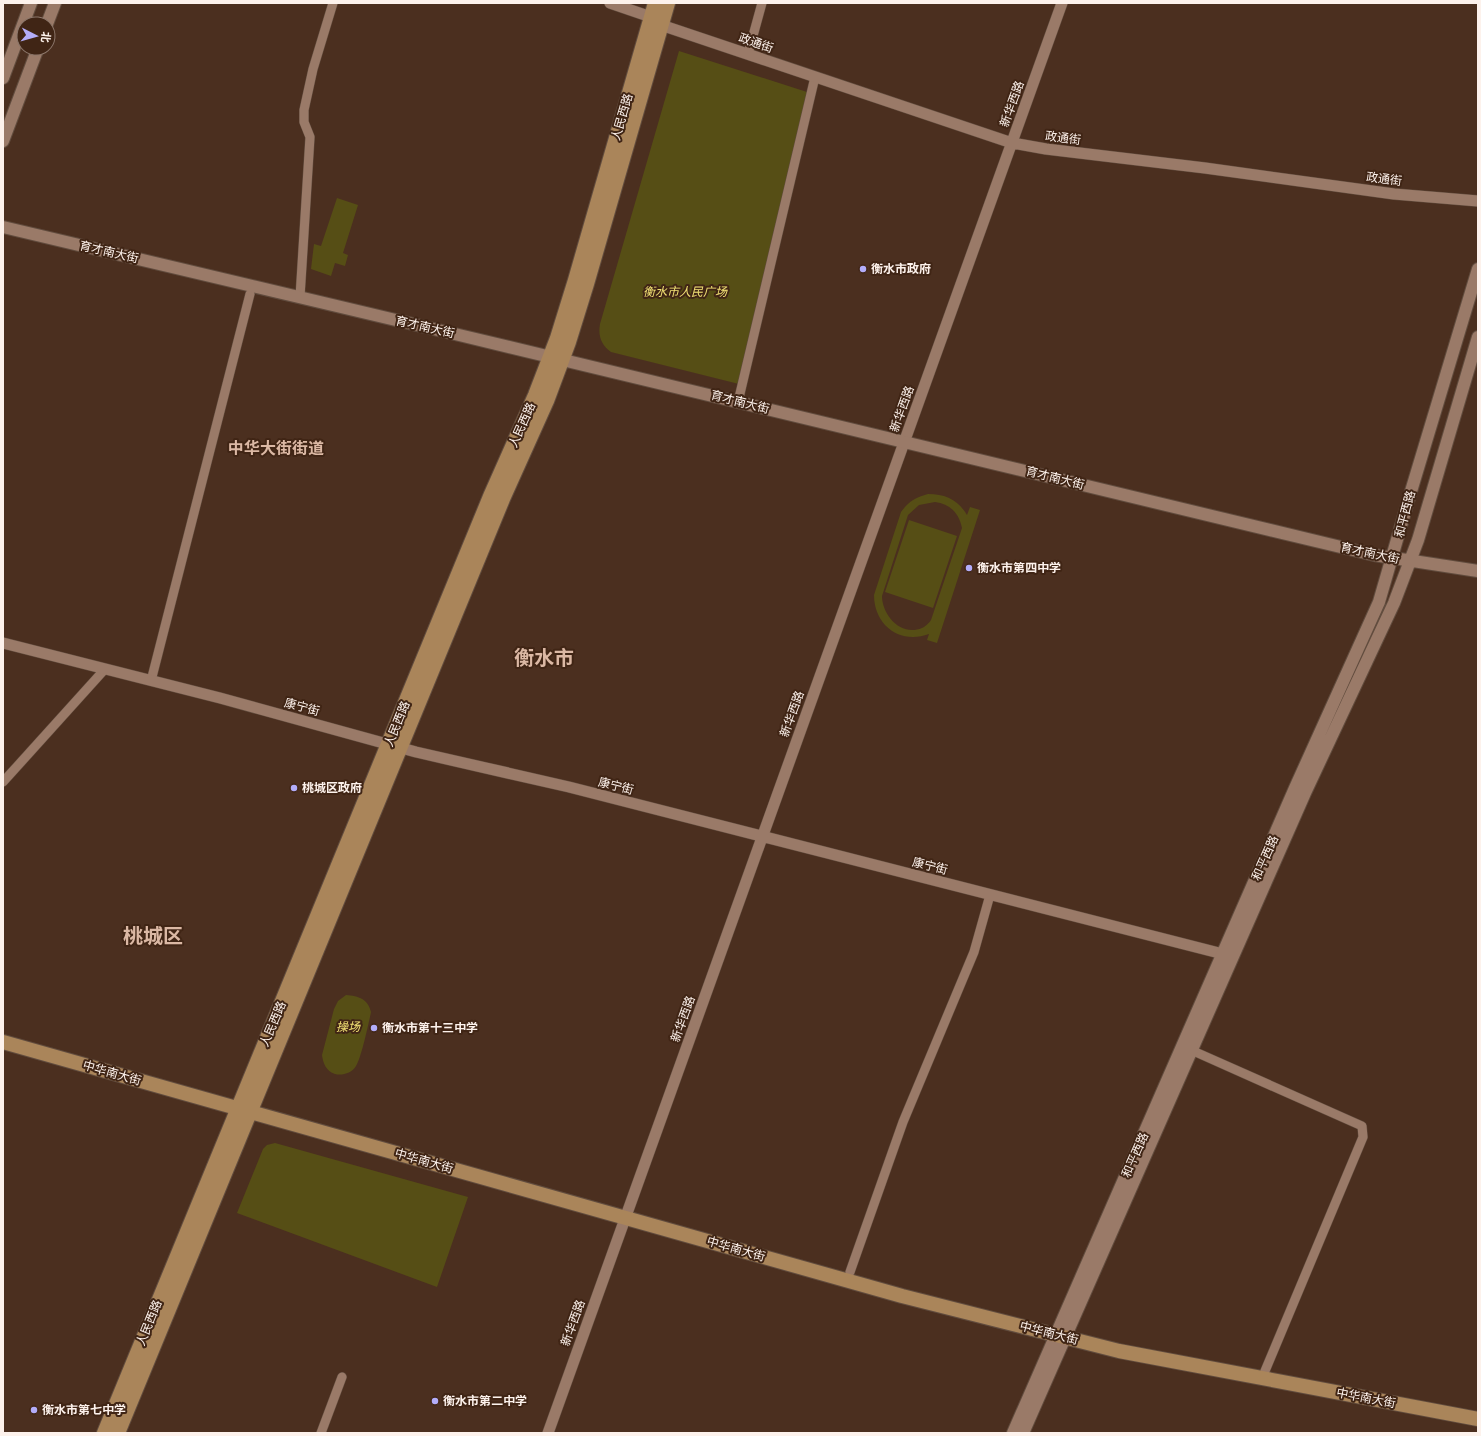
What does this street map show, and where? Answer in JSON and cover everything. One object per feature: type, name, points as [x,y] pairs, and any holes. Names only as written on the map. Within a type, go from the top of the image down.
[{"type":"main road","points":[[3,78],[31,3]]},
{"type":"main road","points":[[50,16],[55,3]]},
{"type":"main road","name":"人民西路","points":[[118,1433],[246,1106],[394,746],[547,400],[555,362],[587,284],[656,21],[655,3]]},
{"type":"main road","name":"人民西路","points":[[656,21],[668,3]]},
{"type":"main road","points":[[3,141],[35,56]]},
{"type":"main road","name":"育才南大街","points":[[3,227],[300,297],[555,362],[903,446],[1248,533],[1478,578]]},
{"type":"main road","name":"育才南大街","points":[[3,235],[250,294],[738,402],[903,446]]},
{"type":"main road","name":"和平西路","points":[[1023,1433],[1062,1332],[1223,954],[1292,796],[1380,602],[1408,498],[1478,269]]},
{"type":"main road","name":"和平西路","points":[[1013,1433],[1062,1332],[1191,1050],[1305,793],[1391,611],[1409,565],[1478,337]]},
{"type":"main road","name":"育才南大街","points":[[1409,565],[1478,571]]},
{"type":"main road","name":"中华南大街","points":[[3,1033],[246,1106],[626,1214],[902,1296],[1062,1332],[1478,1410]]},
{"type":"main road","name":"中华南大街","points":[[3,1042],[246,1106]]},
{"type":"main road","name":"人民西路","points":[[104,1433],[246,1106]]},
{"type":"main road","name":"中华南大街","points":[[626,1214],[850,1272],[1062,1332],[1119,1351],[1478,1419]]},
{"type":"street","points":[[300,297],[310,137],[304,122],[304,110],[313,69],[333,3]]},
{"type":"street","name":"政通街","points":[[610,3],[748,54],[1011,143],[1046,149],[1205,168],[1394,194],[1478,201]]},
{"type":"street","points":[[748,54],[762,3]]},
{"type":"street","name":"新华西路","points":[[548,1433],[1062,3]]},
{"type":"street","points":[[738,402],[815,77]]},
{"type":"street","points":[[151,681],[250,294]]},
{"type":"street","name":"康宁街","points":[[3,643],[394,746],[569,787],[1223,954]]},
{"type":"street","points":[[3,782],[105,669]]},
{"type":"street","points":[[850,1272],[903,1122],[974,952],[990,894]]},
{"type":"street","points":[[1191,1050],[1362,1126],[1363,1137],[1265,1371]]},
{"type":"street","points":[[321,1433],[342,1377]]},
{"type":"green space","name":"衡水市人民广场","points":[[679,51],[807,92],[739,384],[611,352],[601,340],[599,332],[600,324]]},
{"type":"green space","points":[[337,198],[358,205],[343,253],[348,255],[345,266],[335,263],[331,276],[311,269],[314,244],[321,246]]},
{"type":"green space","points":[[934,494],[951,499],[960,505],[967,515],[970,507],[980,510],[937,643],[927,640],[929,634],[918,637],[908,637],[891,630],[879,615],[875,606],[874,595],[901,512],[906,505],[916,498]],"holes":[[[935,502],[953,510],[959,518],[962,528],[931,620],[922,628],[914,630],[900,627],[889,617],[885,610],[882,596],[908,515],[919,505]]]},
{"type":"green space","points":[[909,520],[957,536],[933,608],[885,592]]},
{"type":"green space","name":"操场","points":[[346,995],[355,996],[365,1001],[371,1012],[367,1032],[356,1066],[349,1072],[338,1075],[327,1069],[322,1055],[334,1009],[338,1001]]},
{"type":"green space","points":[[275,1143],[468,1197],[437,1287],[237,1213],[263,1149],[267,1145]]},
{"type":"place","name":"衡水市政府","points":[[863,269]]},
{"type":"place","name":"衡水市第四中学","points":[[969,568]]},
{"type":"place","name":"桃城区政府","points":[[294,788]]},
{"type":"place","name":"衡水市第十三中学","points":[[374,1028]]},
{"type":"place","name":"衡水市第二中学","points":[[435,1401]]},
{"type":"place","name":"衡水市第七中学","points":[[34,1410]]},
{"type":"district","name":"中华大街街道","points":[[276,448]]},
{"type":"district","name":"衡水市","points":[[544,658]]},
{"type":"district","name":"桃城区","points":[[153,936]]}]
